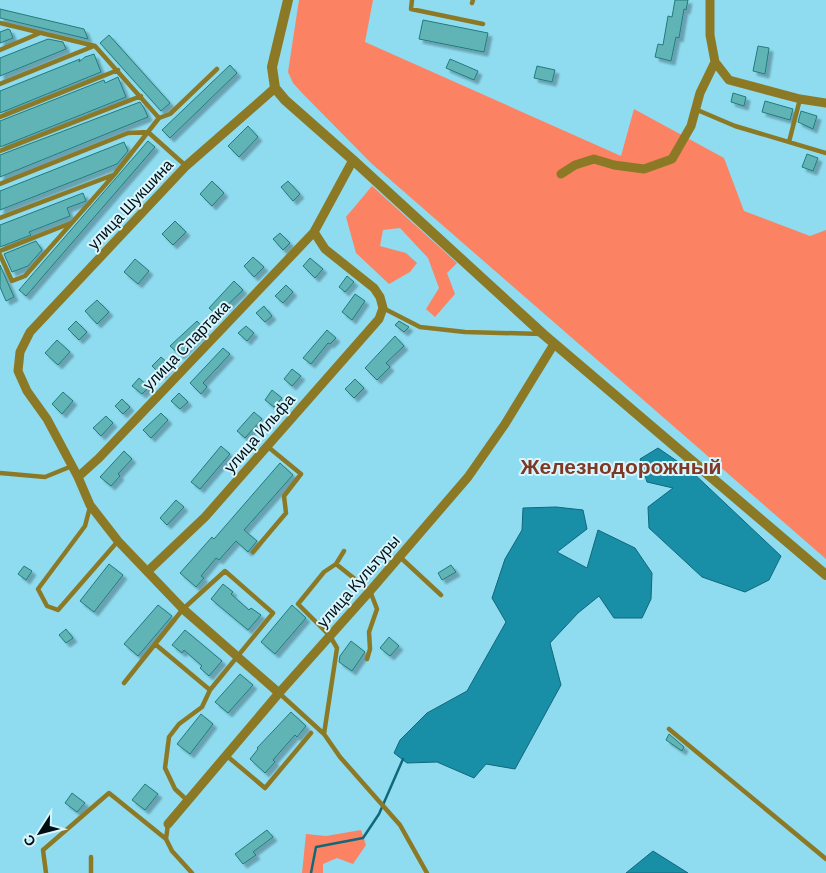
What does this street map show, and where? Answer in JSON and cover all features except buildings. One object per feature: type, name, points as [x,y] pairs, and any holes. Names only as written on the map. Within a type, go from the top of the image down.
[{"type":"street","points":[[288,0],[272,67],[275,88],[285,100],[554,344],[826,575]]},
{"type":"street","points":[[710,0],[710,35],[715,62],[729,80],[826,103]]},
{"type":"street","points":[[561,174],[575,165],[594,159],[614,165],[644,169],[672,159],[691,126],[700,92],[715,62]]},
{"type":"street","name":"улица Шукшина","points":[[72,466],[47,419],[27,391],[18,371],[20,352],[30,332],[186,166],[275,88]]},
{"type":"street","name":"улица Спартака","points":[[78,477],[99,458],[314,232],[353,160]]},
{"type":"street","points":[[314,232],[325,249],[374,288],[383,308]]},
{"type":"street","name":"улица Ильфа","points":[[148,571],[205,517],[379,319],[383,308]]},
{"type":"street","name":"улица Культуры","points":[[168,824],[279,693],[370,592],[468,477],[505,424],[554,344]]},
{"type":"street","points":[[72,466],[90,505],[118,541],[183,609],[279,693]]},
{"type":"lane","points":[[412,0],[411,9],[483,24]]},
{"type":"lane","points":[[0,23],[95,46],[159,118]]},
{"type":"lane","points":[[0,50],[40,33]]},
{"type":"lane","points":[[0,84],[95,46]]},
{"type":"lane","points":[[0,255],[12,281],[26,276],[114,175],[159,118],[170,114],[217,69]]},
{"type":"lane","points":[[0,117],[118,70]]},
{"type":"lane","points":[[0,151],[141,96]]},
{"type":"lane","points":[[789,142],[800,98]]},
{"type":"lane","points":[[695,109],[735,126],[826,154]]},
{"type":"lane","points":[[0,184],[128,133],[148,132],[186,166]]},
{"type":"lane","points":[[0,218],[114,175]]},
{"type":"lane","points":[[0,251],[71,223]]},
{"type":"lane","points":[[383,308],[420,327],[465,332],[543,334]]},
{"type":"lane","points":[[253,552],[286,513],[284,496],[301,474],[268,446]]},
{"type":"lane","points":[[0,473],[45,477],[72,466]]},
{"type":"lane","points":[[90,505],[85,526],[38,589],[47,606],[58,610],[118,541]]},
{"type":"lane","points":[[324,734],[337,648],[330,636],[298,604],[324,572],[336,564],[344,551]]},
{"type":"lane","points":[[400,557],[441,596]]},
{"type":"lane","points":[[336,564],[370,592],[377,609],[368,632],[370,649],[367,659]]},
{"type":"lane","points":[[124,682],[183,609],[224,570],[273,613],[210,690],[202,707],[179,724],[169,737],[166,768],[175,789],[188,801]]},
{"type":"lane","points":[[155,644],[210,690]]},
{"type":"lane","points":[[279,693],[324,734],[340,757],[400,824],[427,873]]},
{"type":"lane","points":[[669,729],[826,859]]},
{"type":"lane","points":[[226,755],[265,788],[311,733]]},
{"type":"lane","points":[[46,873],[43,850],[109,793],[166,839],[172,851],[192,873]]},
{"type":"lane","points":[[166,839],[168,824]]},
{"type":"lane","points":[[91,857],[91,873]]},
{"type":"shaded area","points":[[299,0],[373,0],[365,42],[621,156],[634,109],[724,158],[744,211],[810,236],[826,230],[826,559],[371,163],[303,94],[293,83],[288,72]]},
{"type":"shaded area","points":[[372,186],[457,263],[447,273],[455,294],[435,317],[426,309],[439,288],[428,258],[400,228],[383,230],[380,246],[406,253],[417,263],[410,272],[389,284],[356,253],[346,217]]},
{"type":"shaded area","points":[[361,830],[366,845],[353,864],[337,858],[323,864],[323,873],[302,873],[306,834],[326,836]]},
{"type":"water","points":[[658,448],[690,470],[781,556],[769,580],[745,592],[702,577],[649,528],[648,507],[673,488],[647,482],[640,459]]},
{"type":"water","points":[[556,507],[583,510],[587,529],[557,552],[587,568],[598,530],[635,548],[652,573],[651,599],[642,618],[614,618],[599,596],[578,613],[550,643],[561,685],[515,769],[486,764],[474,778],[437,762],[407,763],[394,753],[400,740],[427,713],[467,691],[506,622],[492,598],[505,559],[522,530],[523,508]]},
{"type":"water","points":[[653,851],[688,873],[626,873]]},
{"type":"waterway","points":[[311,873],[316,847],[363,838],[379,814],[403,759]]},
{"type":"district","name":"Железнодорожный","points":[[621,467]]}]
